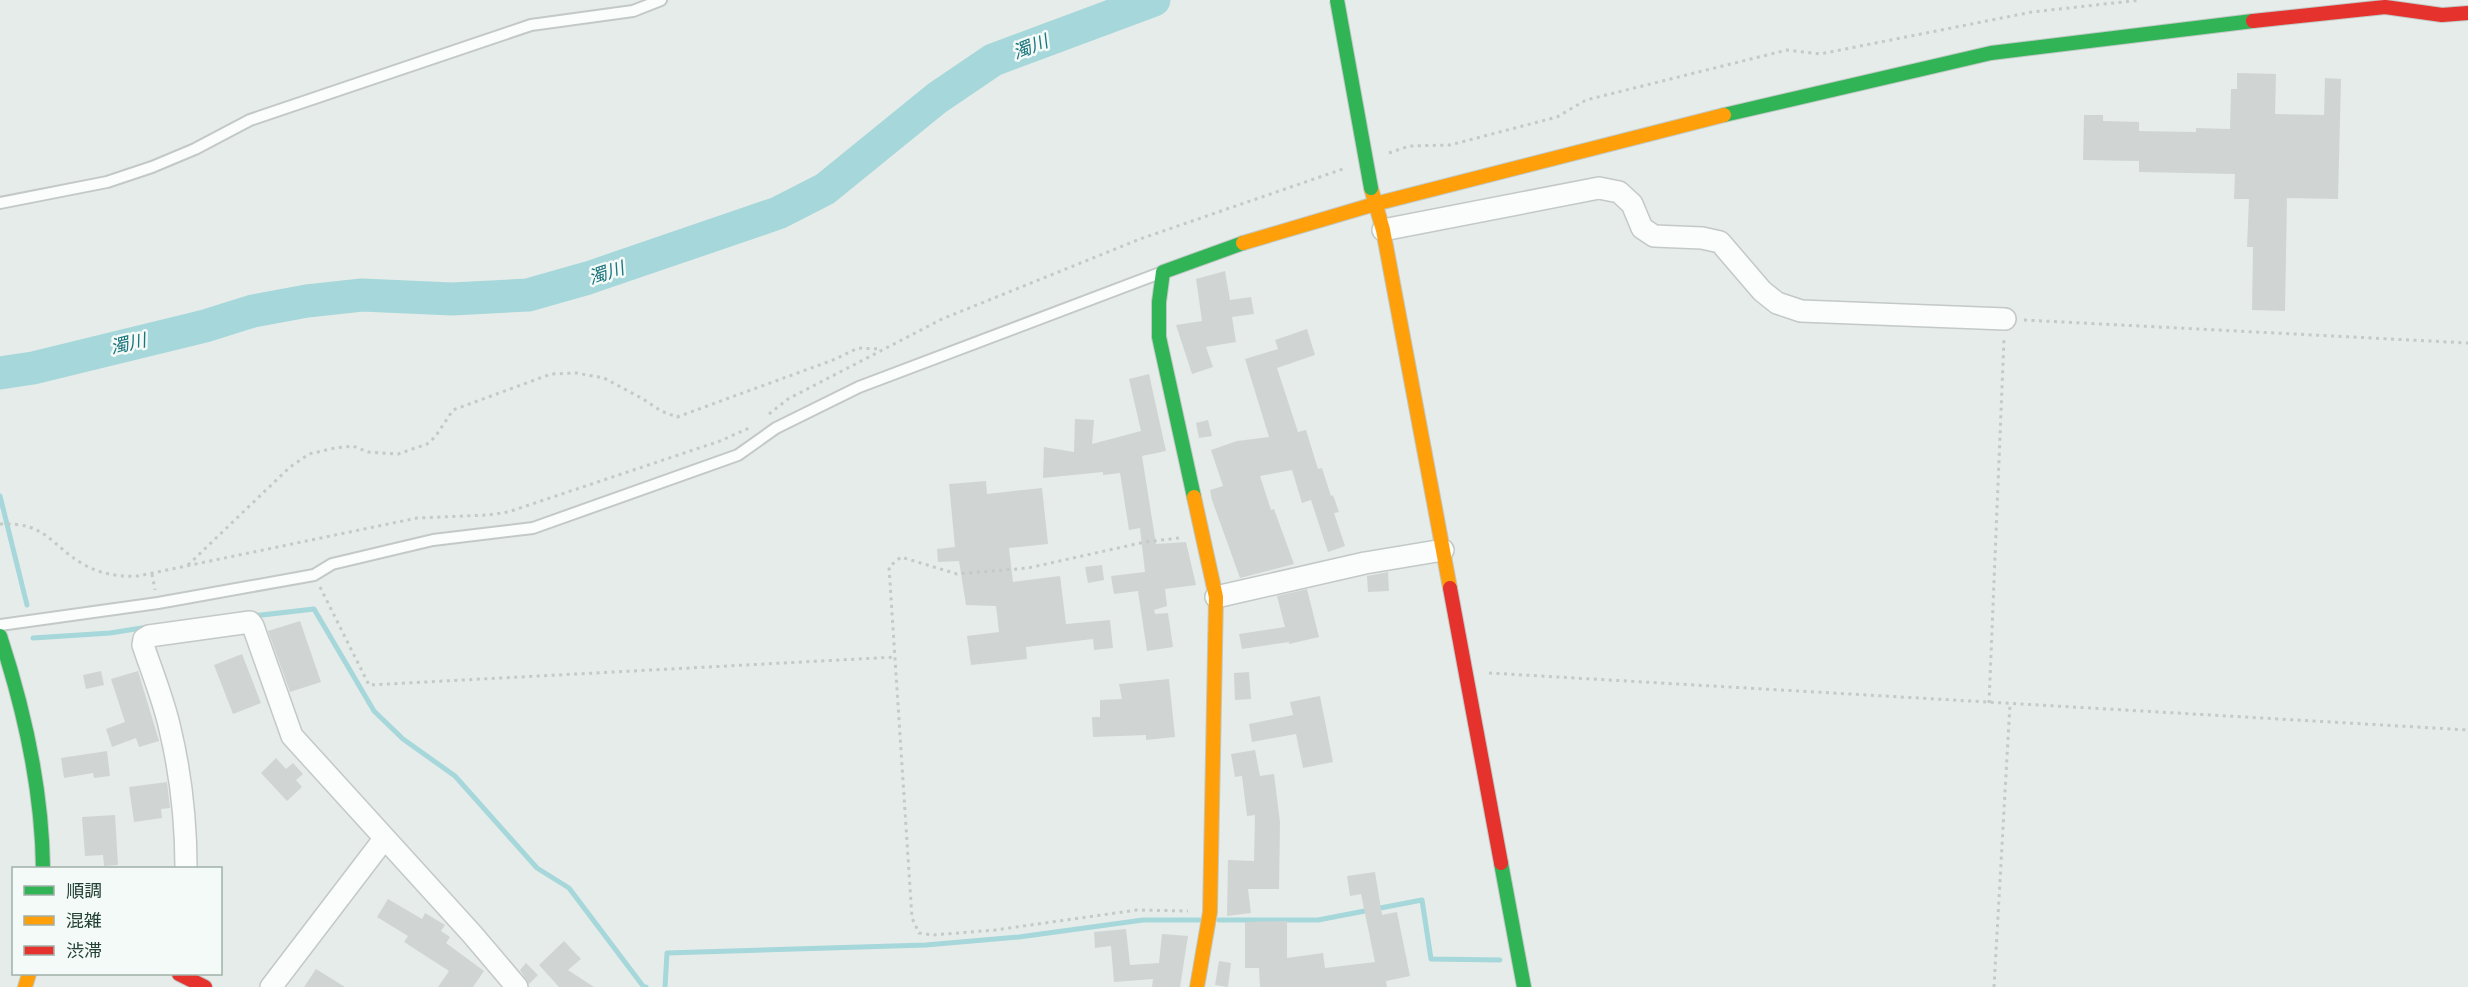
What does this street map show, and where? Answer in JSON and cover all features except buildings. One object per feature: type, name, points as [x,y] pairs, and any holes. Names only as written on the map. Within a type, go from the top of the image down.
[{"type":"street","points":[[1337,0],[1371,188],[1383,230],[1524,987]]},
{"type":"street","points":[[1197,987],[1210,912],[1216,597],[1158,337],[1163,272],[1272,233],[1375,204],[1795,97],[1991,53],[2138,34],[2385,7],[2442,15],[2468,14]]},
{"type":"street","points":[[1383,230],[1599,188],[1619,192],[1632,204],[1642,228],[1654,236],[1702,238],[1720,242],[1762,291],[1777,303],[1802,311],[2005,319]]},
{"type":"street","points":[[1216,597],[1365,563],[1443,550]]},
{"type":"street","points":[[186,867],[184,813],[179,776],[170,728],[143,645],[144,639],[149,636],[250,622],[291,736],[518,987]]},
{"type":"street","points":[[0,636],[7,677],[36,768],[44,836],[44,867]]},
{"type":"street","points":[[271,987],[384,839]]},
{"type":"street","points":[[180,979],[205,987]]},
{"type":"lane","points":[[0,203],[118,178],[195,149],[250,120],[531,25],[633,11],[661,0]]},
{"type":"lane","points":[[0,625],[158,603],[314,575],[332,564],[433,540],[533,528],[738,455],[776,428],[859,387],[1163,272]]},
{"type":"path","points":[[1989,703],[2005,319],[2468,343]]},
{"type":"path","points":[[187,566],[290,467],[309,454],[335,447],[353,446],[368,452],[398,454],[427,444],[435,437],[453,410],[551,374],[576,373],[604,378],[661,411],[678,417],[833,360],[858,348],[881,349]]},
{"type":"path","points":[[1,524],[44,532],[83,564],[118,578],[152,574],[156,594]]},
{"type":"path","points":[[1202,535],[1145,542],[1028,568],[957,574],[901,557],[889,567],[897,657],[912,918],[919,933],[933,935],[995,930],[1137,910],[1210,912]]},
{"type":"path","points":[[314,575],[369,685],[897,657]]},
{"type":"path","points":[[1466,672],[2468,730]]},
{"type":"path","points":[[1994,987],[2010,704]]},
{"type":"waterway","name":"濁川","points":[[0,373],[33,368],[205,326],[253,311],[307,301],[362,295],[452,299],[528,295],[588,278],[778,213],[825,189],[937,98],[993,60],[1154,0]]},
{"type":"waterway","points":[[0,496],[27,605]]},
{"type":"waterway","points":[[253,616],[314,609],[374,711],[403,739],[455,776],[537,868],[569,888],[646,987]]},
{"type":"waterway","points":[[33,638],[110,633],[148,627]]},
{"type":"waterway","points":[[1219,920],[1318,920],[1422,900],[1431,959],[1500,960]]},
{"type":"waterway","points":[[665,987],[667,953],[926,945],[1019,937],[1143,920],[1200,920]]},
{"type":"traffic: fast","points":[[1337,0],[1371,188]]},
{"type":"traffic: fast","points":[[1724,115],[1991,53],[2253,21]]},
{"type":"traffic: fast","points":[[1194,497],[1159,337],[1159,302],[1163,272],[1243,243]]},
{"type":"traffic: fast","points":[[0,636],[17,693],[36,779],[43,867]]},
{"type":"traffic: fast","points":[[1501,863],[1524,987]]},
{"type":"traffic: slow","points":[[1243,243],[1375,204],[1724,115]]},
{"type":"traffic: slow","points":[[1371,188],[1383,230],[1450,588]]},
{"type":"traffic: slow","points":[[1194,497],[1216,597],[1210,912],[1197,987]]},
{"type":"traffic: slow","points":[[25,987],[29,975]]},
{"type":"traffic: jam","points":[[2253,21],[2385,7],[2442,15],[2468,13]]},
{"type":"traffic: jam","points":[[1450,588],[1501,863]]},
{"type":"traffic: jam","points":[[181,975],[205,987]]}]
